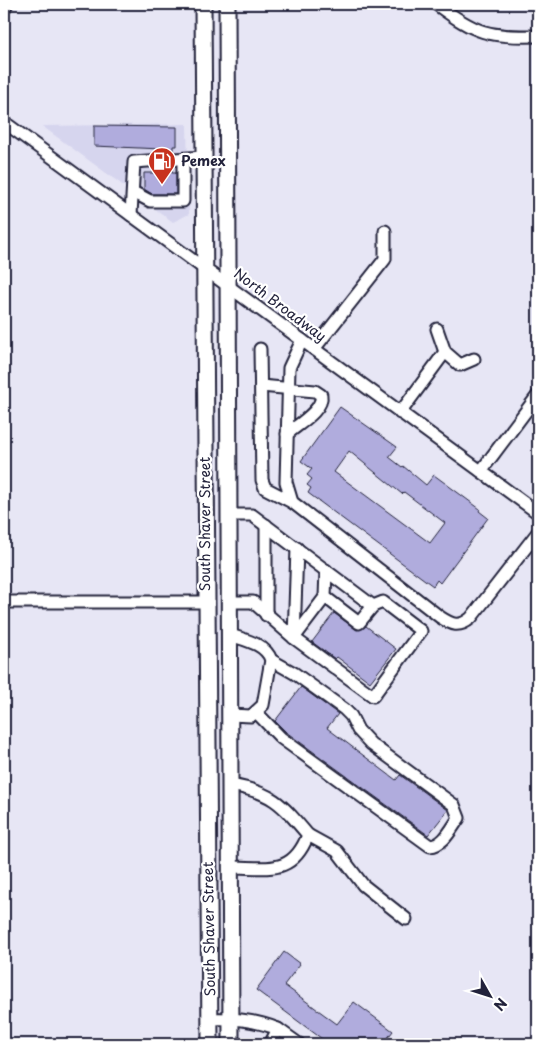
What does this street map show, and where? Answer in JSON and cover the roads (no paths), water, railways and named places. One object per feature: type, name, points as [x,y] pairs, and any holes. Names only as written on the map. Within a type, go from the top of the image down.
[{"type":"main road","name":"South Shaver Street","points":[[203,4],[206,715],[210,1044]]},
{"type":"main road","name":"South Shaver Street","points":[[227,4],[231,1044]]},
{"type":"main road","points":[[203,73],[227,74]]},
{"type":"main road","points":[[206,602],[230,602]]},
{"type":"main road","points":[[206,715],[230,715]]},
{"type":"main road","points":[[208,866],[230,867]]},
{"type":"street","points":[[4,8],[8,4]]},
{"type":"street","points":[[436,4],[477,31],[504,37],[538,36]]},
{"type":"street","name":"North Broadway","points":[[4,122],[538,513]]},
{"type":"street","points":[[132,215],[134,162],[203,157]]},
{"type":"street","points":[[133,192],[150,201],[183,201],[183,159]]},
{"type":"street","points":[[314,349],[385,260],[385,231]]},
{"type":"street","points":[[437,329],[445,352],[460,365],[474,359]]},
{"type":"street","points":[[292,502],[286,482],[288,368],[302,340]]},
{"type":"street","points":[[260,349],[262,480],[265,488],[292,502],[440,617],[457,626],[464,625],[538,532]]},
{"type":"street","points":[[400,412],[445,352]]},
{"type":"street","points":[[261,386],[315,391],[322,398],[315,409],[287,434]]},
{"type":"street","points":[[481,471],[538,395]]},
{"type":"street","points":[[230,515],[252,515],[373,606]]},
{"type":"street","points":[[266,524],[266,615]]},
{"type":"street","points":[[294,638],[297,548]]},
{"type":"street","points":[[294,638],[325,597],[326,570]]},
{"type":"street","points":[[230,602],[253,602],[294,638],[373,696],[421,631],[383,602],[373,606],[359,623],[325,597]]},
{"type":"street","points":[[4,602],[206,602]]},
{"type":"street","points":[[230,635],[259,645],[269,653],[272,660],[263,705],[257,713],[251,716],[230,715]]},
{"type":"street","points":[[257,713],[281,738],[430,846],[437,846],[443,841],[459,818],[454,805],[371,744],[358,730],[351,716],[310,684],[272,660]]},
{"type":"street","points":[[230,785],[263,792],[281,806],[308,835],[337,851],[363,885],[406,919]]},
{"type":"street","points":[[230,867],[277,867],[290,863],[304,844],[308,835]]},
{"type":"street","points":[[210,1019],[231,1018],[261,1022],[278,1029],[299,1044]]},
{"type":"street","points":[[270,1044],[278,1029]]},
{"type":"place","name":"Pemex","points":[[162,185]]}]
